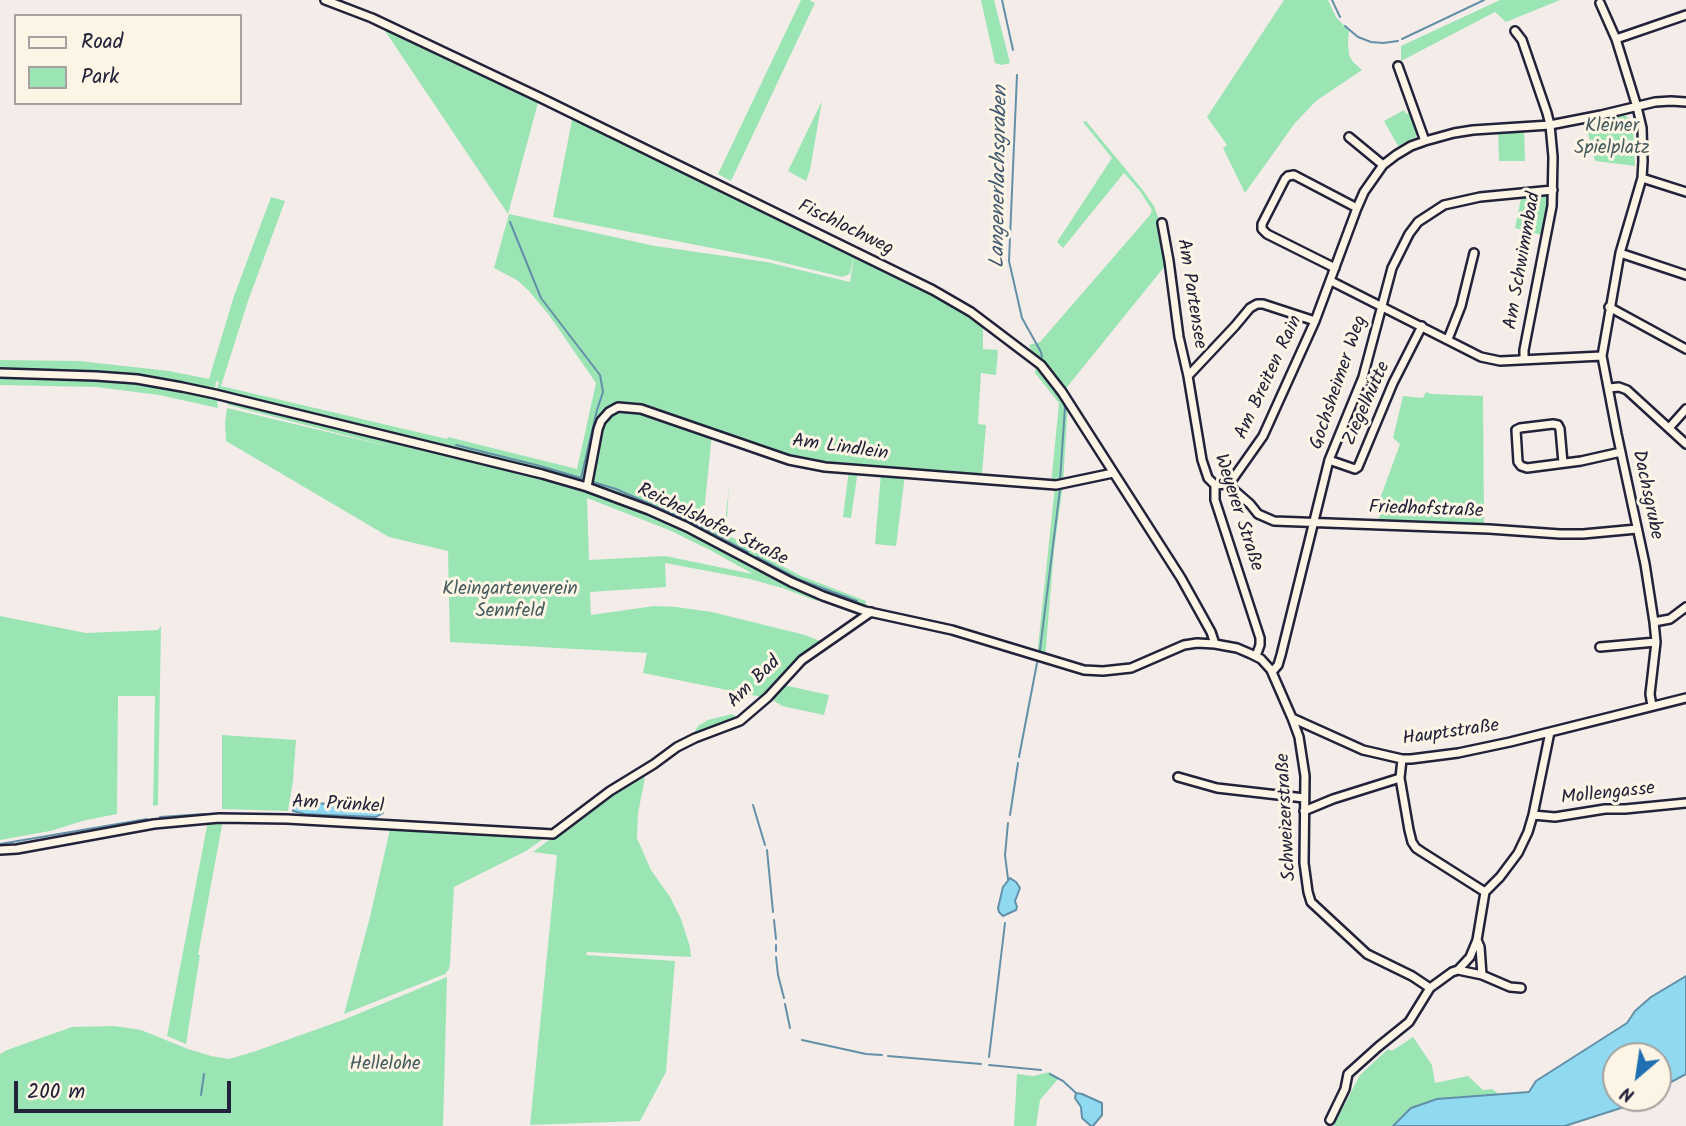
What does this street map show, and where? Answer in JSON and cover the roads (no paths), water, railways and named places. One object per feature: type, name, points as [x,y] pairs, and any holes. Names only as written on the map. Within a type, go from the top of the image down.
[{"type":"street","name":"Fischlochweg","points":[[325,0],[372,18],[541,97],[933,290],[971,312],[1041,365],[1062,392],[1181,578],[1215,644]]},
{"type":"street","points":[[1331,281],[1480,357],[1500,361],[1602,356],[1620,253],[1642,178],[1643,161],[1642,128],[1637,107],[1616,40],[1600,3]]},
{"type":"street","points":[[1616,40],[1686,15]]},
{"type":"street","name":"Am Schwimmbad","points":[[1515,31],[1522,40],[1550,125],[1553,157],[1552,206],[1524,360]]},
{"type":"street","points":[[1398,66],[1425,141]]},
{"type":"street","name":"Am Breiten Rain","points":[[1227,484],[1263,436],[1315,321],[1364,192],[1384,165],[1396,155],[1425,141],[1473,130],[1550,125],[1655,102],[1686,102]]},
{"type":"street","points":[[1349,137],[1384,165]]},
{"type":"street","points":[[1335,268],[1267,234],[1262,229],[1262,223],[1285,179],[1294,175],[1357,208]]},
{"type":"street","points":[[1642,178],[1686,192]]},
{"type":"street","name":"Gochsheimer Weg","points":[[1272,672],[1281,655],[1329,460],[1363,377],[1392,268],[1401,249],[1418,222],[1444,205],[1480,197],[1552,190]]},
{"type":"street","name":"Am Partensee","points":[[1162,223],[1179,337],[1188,376]]},
{"type":"street","points":[[1448,339],[1463,300],[1474,253]]},
{"type":"street","points":[[1620,253],[1686,275]]},
{"type":"street","name":"Am Partensee","points":[[1188,376],[1250,308],[1257,304],[1315,321]]},
{"type":"street","points":[[1609,307],[1686,349]]},
{"type":"street","name":"Ziegelhütte","points":[[1329,460],[1355,469],[1358,467],[1393,383],[1422,326]]},
{"type":"street","name":"Dachsgrube","points":[[1602,356],[1645,564],[1654,621],[1656,642],[1650,685],[1653,706]]},
{"type":"street","name":"Reichelshofer Straße","points":[[0,373],[137,379],[182,387],[542,474],[649,510],[823,596],[871,612],[951,630],[1068,667],[1094,672],[1131,668],[1197,642],[1237,648],[1256,656],[1268,665],[1272,672]]},
{"type":"street","name":"Weyerer Straße","points":[[1188,376],[1202,460],[1208,478],[1215,485],[1215,500],[1260,638],[1261,645],[1256,656]]},
{"type":"street","points":[[1609,388],[1627,390],[1686,444]]},
{"type":"street","name":"Am Lindlein","points":[[587,487],[601,421],[618,407],[640,409],[789,460],[825,467],[1056,485],[1113,473]]},
{"type":"street","points":[[1669,428],[1686,409]]},
{"type":"street","points":[[1563,463],[1558,425],[1516,430],[1518,462],[1527,468],[1563,463],[1620,453]]},
{"type":"street","points":[[1215,485],[1227,484]]},
{"type":"street","name":"Friedhofstraße","points":[[1227,484],[1258,514],[1274,521],[1560,534],[1637,529]]},
{"type":"street","points":[[1654,621],[1670,619],[1686,607]]},
{"type":"street","name":"Am Bad","points":[[654,764],[695,738],[740,721],[768,697],[802,660],[871,612]]},
{"type":"street","points":[[1600,646],[1656,642]]},
{"type":"street","points":[[1272,672],[1292,718]]},
{"type":"street","name":"Hauptstraße","points":[[1292,718],[1363,750],[1411,760],[1510,742],[1686,698]]},
{"type":"street","name":"Schweizerstraße","points":[[1292,718],[1299,737],[1305,776],[1304,863],[1311,902],[1367,954],[1430,988]]},
{"type":"street","points":[[1330,1120],[1345,1089],[1348,1074],[1409,1022],[1430,988],[1458,970],[1470,957],[1477,940],[1485,892],[1518,853],[1528,832],[1550,732]]},
{"type":"street","points":[[1402,759],[1400,778],[1409,831],[1416,848],[1485,892]]},
{"type":"street","name":"Am Prünkel","points":[[0,850],[154,824],[219,818],[300,819],[553,834],[610,791],[654,764]]},
{"type":"street","points":[[1178,777],[1217,788],[1304,798]]},
{"type":"street","name":"Hauptstraße","points":[[1304,811],[1332,799],[1400,778]]},
{"type":"street","name":"Mollengasse","points":[[1533,815],[1555,817],[1605,809],[1686,803]]},
{"type":"street","points":[[1477,940],[1482,975]]},
{"type":"street","points":[[1458,970],[1482,975],[1502,985],[1521,988]]},
{"type":"water","points":[[296,801],[378,809],[383,810],[383,813],[376,817],[305,814],[293,811],[293,803]]},
{"type":"water","points":[[1010,878],[1020,888],[1015,901],[1017,907],[1003,916],[998,908],[1003,887]]},
{"type":"water","points":[[1686,976],[1686,1074],[1672,1082],[1672,1042],[1602,1042],[1602,1112],[1608,1112],[1565,1126],[1393,1126],[1411,1108],[1437,1099],[1529,1092],[1536,1081],[1627,1023],[1635,1011],[1651,997]]},
{"type":"water","points":[[1076,1093],[1102,1103],[1102,1115],[1093,1126],[1082,1118],[1081,1107],[1075,1098]]},
{"type":"waterway","name":"Langenerlachsgraben","points":[[1002,0],[1013,50]]},
{"type":"waterway","points":[[1332,0],[1340,17]]},
{"type":"waterway","points":[[1402,39],[1484,0]]},
{"type":"waterway","points":[[1345,26],[1358,37],[1371,42],[1398,41]]},
{"type":"waterway","name":"Langenerlachsgraben","points":[[1017,75],[1009,261],[1022,318],[1042,357]]},
{"type":"waterway","points":[[550,97],[750,196]]},
{"type":"waterway","points":[[456,445],[581,478],[603,392],[600,375],[541,298],[510,222]]},
{"type":"waterway","name":"Langenerlachsgraben","points":[[1040,370],[1051,386]]},
{"type":"waterway","name":"Langenerlachsgraben","points":[[1056,393],[1065,407],[1060,481]]},
{"type":"waterway","points":[[593,482],[616,489],[689,521],[748,552]]},
{"type":"waterway","name":"Langenerlachsgraben","points":[[1040,650],[1060,489]]},
{"type":"waterway","points":[[757,557],[798,579],[857,601]]},
{"type":"waterway","name":"Langenerlachsgraben","points":[[1019,757],[1037,663]]},
{"type":"waterway","name":"Langenerlachsgraben","points":[[1010,815],[1018,763]]},
{"type":"waterway","points":[[753,805],[765,845]]},
{"type":"waterway","points":[[160,817],[205,814]]},
{"type":"waterway","points":[[225,814],[288,814]]},
{"type":"waterway","points":[[0,844],[147,819]]},
{"type":"waterway","name":"Langenerlachsgraben","points":[[1008,823],[1005,855],[1008,879]]},
{"type":"waterway","points":[[767,850],[773,912]]},
{"type":"waterway","points":[[774,920],[776,939]]},
{"type":"waterway","name":"Langenerlachsgraben","points":[[989,1057],[1005,923]]},
{"type":"waterway","points":[[776,945],[776,951]]},
{"type":"waterway","points":[[776,957],[784,998]]},
{"type":"waterway","points":[[785,1004],[790,1028]]},
{"type":"waterway","points":[[802,1040],[882,1055]]},
{"type":"waterway","points":[[888,1056],[981,1064]]},
{"type":"waterway","name":"Langenerlachsgraben","points":[[989,1065],[1041,1070]]},
{"type":"waterway","points":[[201,1095],[204,1074]]},
{"type":"waterway","name":"Langenerlachsgraben","points":[[1050,1074],[1076,1093]]},
{"type":"park label","name":"Kleiner Spielplatz","points":[[1612,139]]},
{"type":"park label","name":"Kleingartenverein Sennfeld","points":[[510,602]]},
{"type":"park label","name":"Hellelohe","points":[[385,1066]]}]
